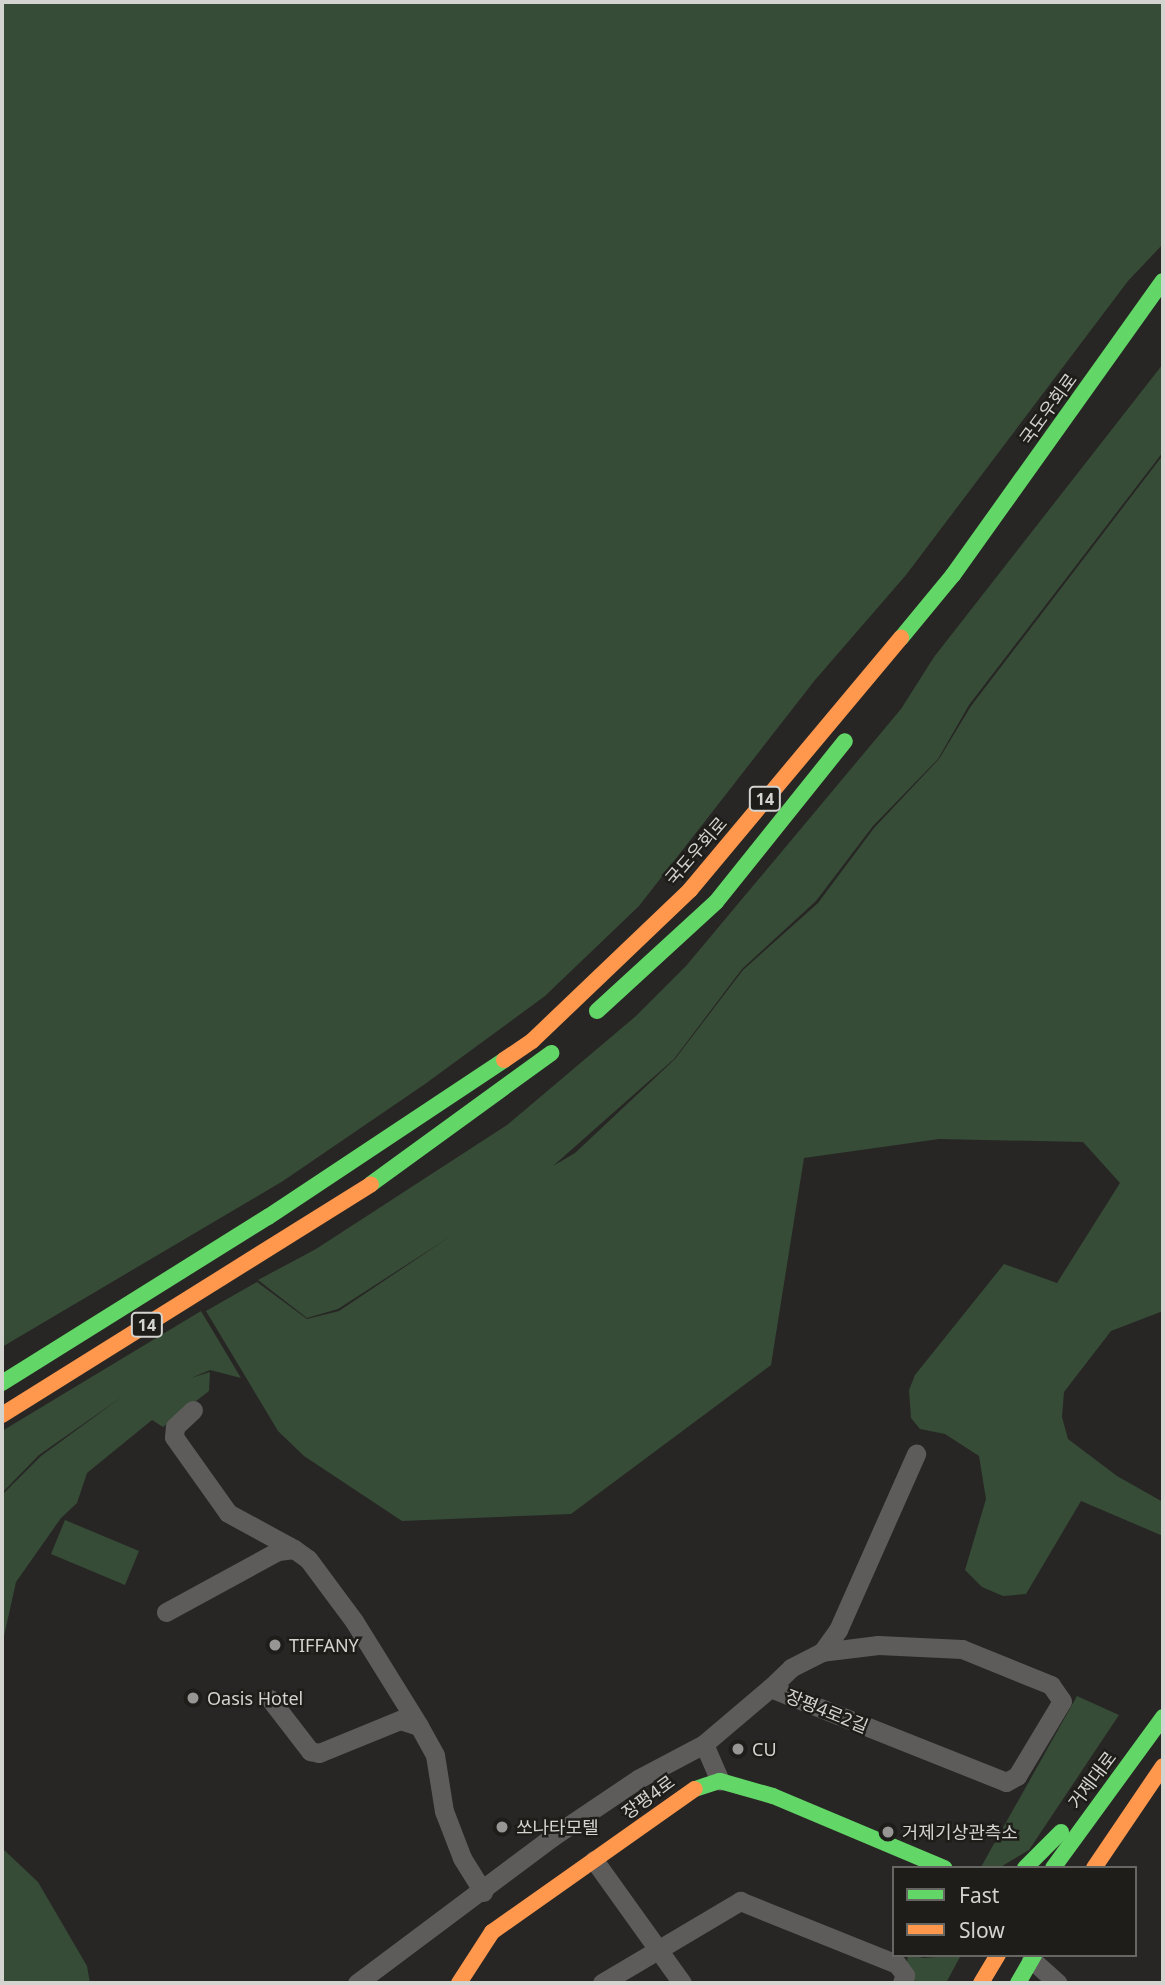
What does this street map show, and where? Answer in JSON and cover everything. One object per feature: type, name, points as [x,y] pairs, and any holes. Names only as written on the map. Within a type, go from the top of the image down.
[{"type":"main road","name":"국도우회로","points":[[2,1383],[268,1217],[532,1041],[690,890],[953,575],[1163,281]]},
{"type":"main road","name":"14","points":[[582,1025],[716,902],[860,722]]},
{"type":"main road","name":"14","points":[[2,1415],[411,1159],[561,1044]]},
{"type":"main road","name":"거제대로","points":[[1054,1866],[1163,1717]]},
{"type":"main road","points":[[1095,1866],[1163,1766]]},
{"type":"main road","points":[[720,1781],[773,1796],[939,1866]]},
{"type":"main road","name":"장평4로","points":[[459,1983],[492,1932],[688,1791],[720,1781]]},
{"type":"main road","points":[[1027,1866],[1058,1835],[1092,1812]]},
{"type":"main road","points":[[980,1983],[984,1957]]},
{"type":"main road","points":[[980,1983],[997,1957]]},
{"type":"main road","points":[[1018,1983],[1032,1957]]},
{"type":"street","points":[[193,1410],[175,1427],[174,1437],[228,1513],[308,1559],[354,1621],[419,1726],[435,1755],[444,1811],[457,1847],[483,1892]]},
{"type":"street","points":[[770,1688],[791,1668],[822,1651],[838,1630],[916,1454]]},
{"type":"street","points":[[166,1612],[278,1551],[294,1549]]},
{"type":"street","name":"장평4로2길","points":[[357,1983],[578,1819],[704,1744],[770,1688],[1006,1782],[1017,1776],[1062,1702],[1056,1688],[962,1649],[878,1645],[822,1651]]},
{"type":"street","points":[[270,1699],[310,1751],[319,1754],[400,1720],[419,1726]]},
{"type":"street","points":[[704,1744],[720,1781]]},
{"type":"street","points":[[594,1860],[682,1983]]},
{"type":"street","points":[[602,1983],[740,1901],[897,1964],[905,1975],[902,1983]]},
{"type":"street","points":[[1032,1957],[1058,1983]]},
{"type":"green space","points":[[2,2],[1163,2],[1163,244],[1128,281],[906,575],[815,680],[639,906],[545,996],[425,1084],[283,1181],[2,1347]]},
{"type":"green space","points":[[1163,364],[1163,452],[969,705],[938,759],[873,826],[816,901],[742,969],[674,1059],[553,1166],[575,1153],[675,1059],[743,970],[818,903],[874,828],[939,759],[971,706],[1163,455],[1163,1311],[1111,1331],[1064,1392],[1062,1417],[1068,1439],[1117,1476],[1163,1502],[1163,1536],[1081,1501],[1026,1594],[1003,1596],[982,1587],[965,1570],[986,1499],[979,1456],[945,1434],[920,1429],[911,1418],[909,1390],[915,1375],[1004,1264],[1057,1283],[1120,1183],[1083,1142],[939,1139],[804,1158],[771,1365],[571,1514],[402,1521],[304,1456],[278,1431],[206,1311],[257,1282],[307,1319],[339,1311],[451,1236],[338,1309],[307,1318],[258,1280],[316,1249],[507,1125],[636,1016],[686,966],[901,709],[934,657]]},
{"type":"green space","points":[[201,1311],[241,1378],[210,1370],[191,1378],[210,1372],[209,1391],[163,1427],[152,1420],[87,1473],[77,1503],[61,1518],[16,1582],[2,1645],[2,1495],[41,1456],[123,1396],[39,1455],[2,1493],[2,1431]]},
{"type":"green space","points":[[65,1520],[139,1551],[125,1585],[51,1554]]},
{"type":"green space","points":[[1077,1696],[1119,1715],[1029,1850],[1002,1866],[982,1866]]},
{"type":"green space","points":[[2,1848],[38,1882],[87,1966],[90,1983],[2,1983]]},
{"type":"green space","points":[[908,1957],[960,1957],[946,1983],[904,1983]]},
{"type":"traffic: fast","points":[[901,638],[953,575],[1163,281]]},
{"type":"traffic: fast","points":[[597,1011],[716,902],[845,741]]},
{"type":"traffic: fast","points":[[371,1184],[551,1053]]},
{"type":"traffic: fast","points":[[2,1383],[268,1217],[504,1060]]},
{"type":"traffic: fast","points":[[1054,1866],[1163,1717]]},
{"type":"traffic: fast","points":[[695,1789],[720,1781],[773,1796],[939,1866]]},
{"type":"traffic: fast","points":[[1027,1866],[1061,1832]]},
{"type":"traffic: fast","points":[[1018,1983],[1033,1957]]},
{"type":"traffic: slow","points":[[504,1060],[532,1041],[690,890],[901,638]]},
{"type":"traffic: slow","points":[[2,1415],[371,1184]]},
{"type":"traffic: slow","points":[[1095,1866],[1163,1766]]},
{"type":"traffic: slow","points":[[459,1983],[492,1932],[695,1789]]},
{"type":"traffic: slow","points":[[981,1983],[997,1957]]},
{"type":"place","name":"TIFFANY","points":[[275,1645]]},
{"type":"place","name":"Oasis Hotel","points":[[193,1698]]},
{"type":"place","name":"CU","points":[[738,1749]]},
{"type":"place","name":"쏘나타모텔","points":[[502,1827]]},
{"type":"place","name":"거제기상관측소","points":[[888,1832]]}]
